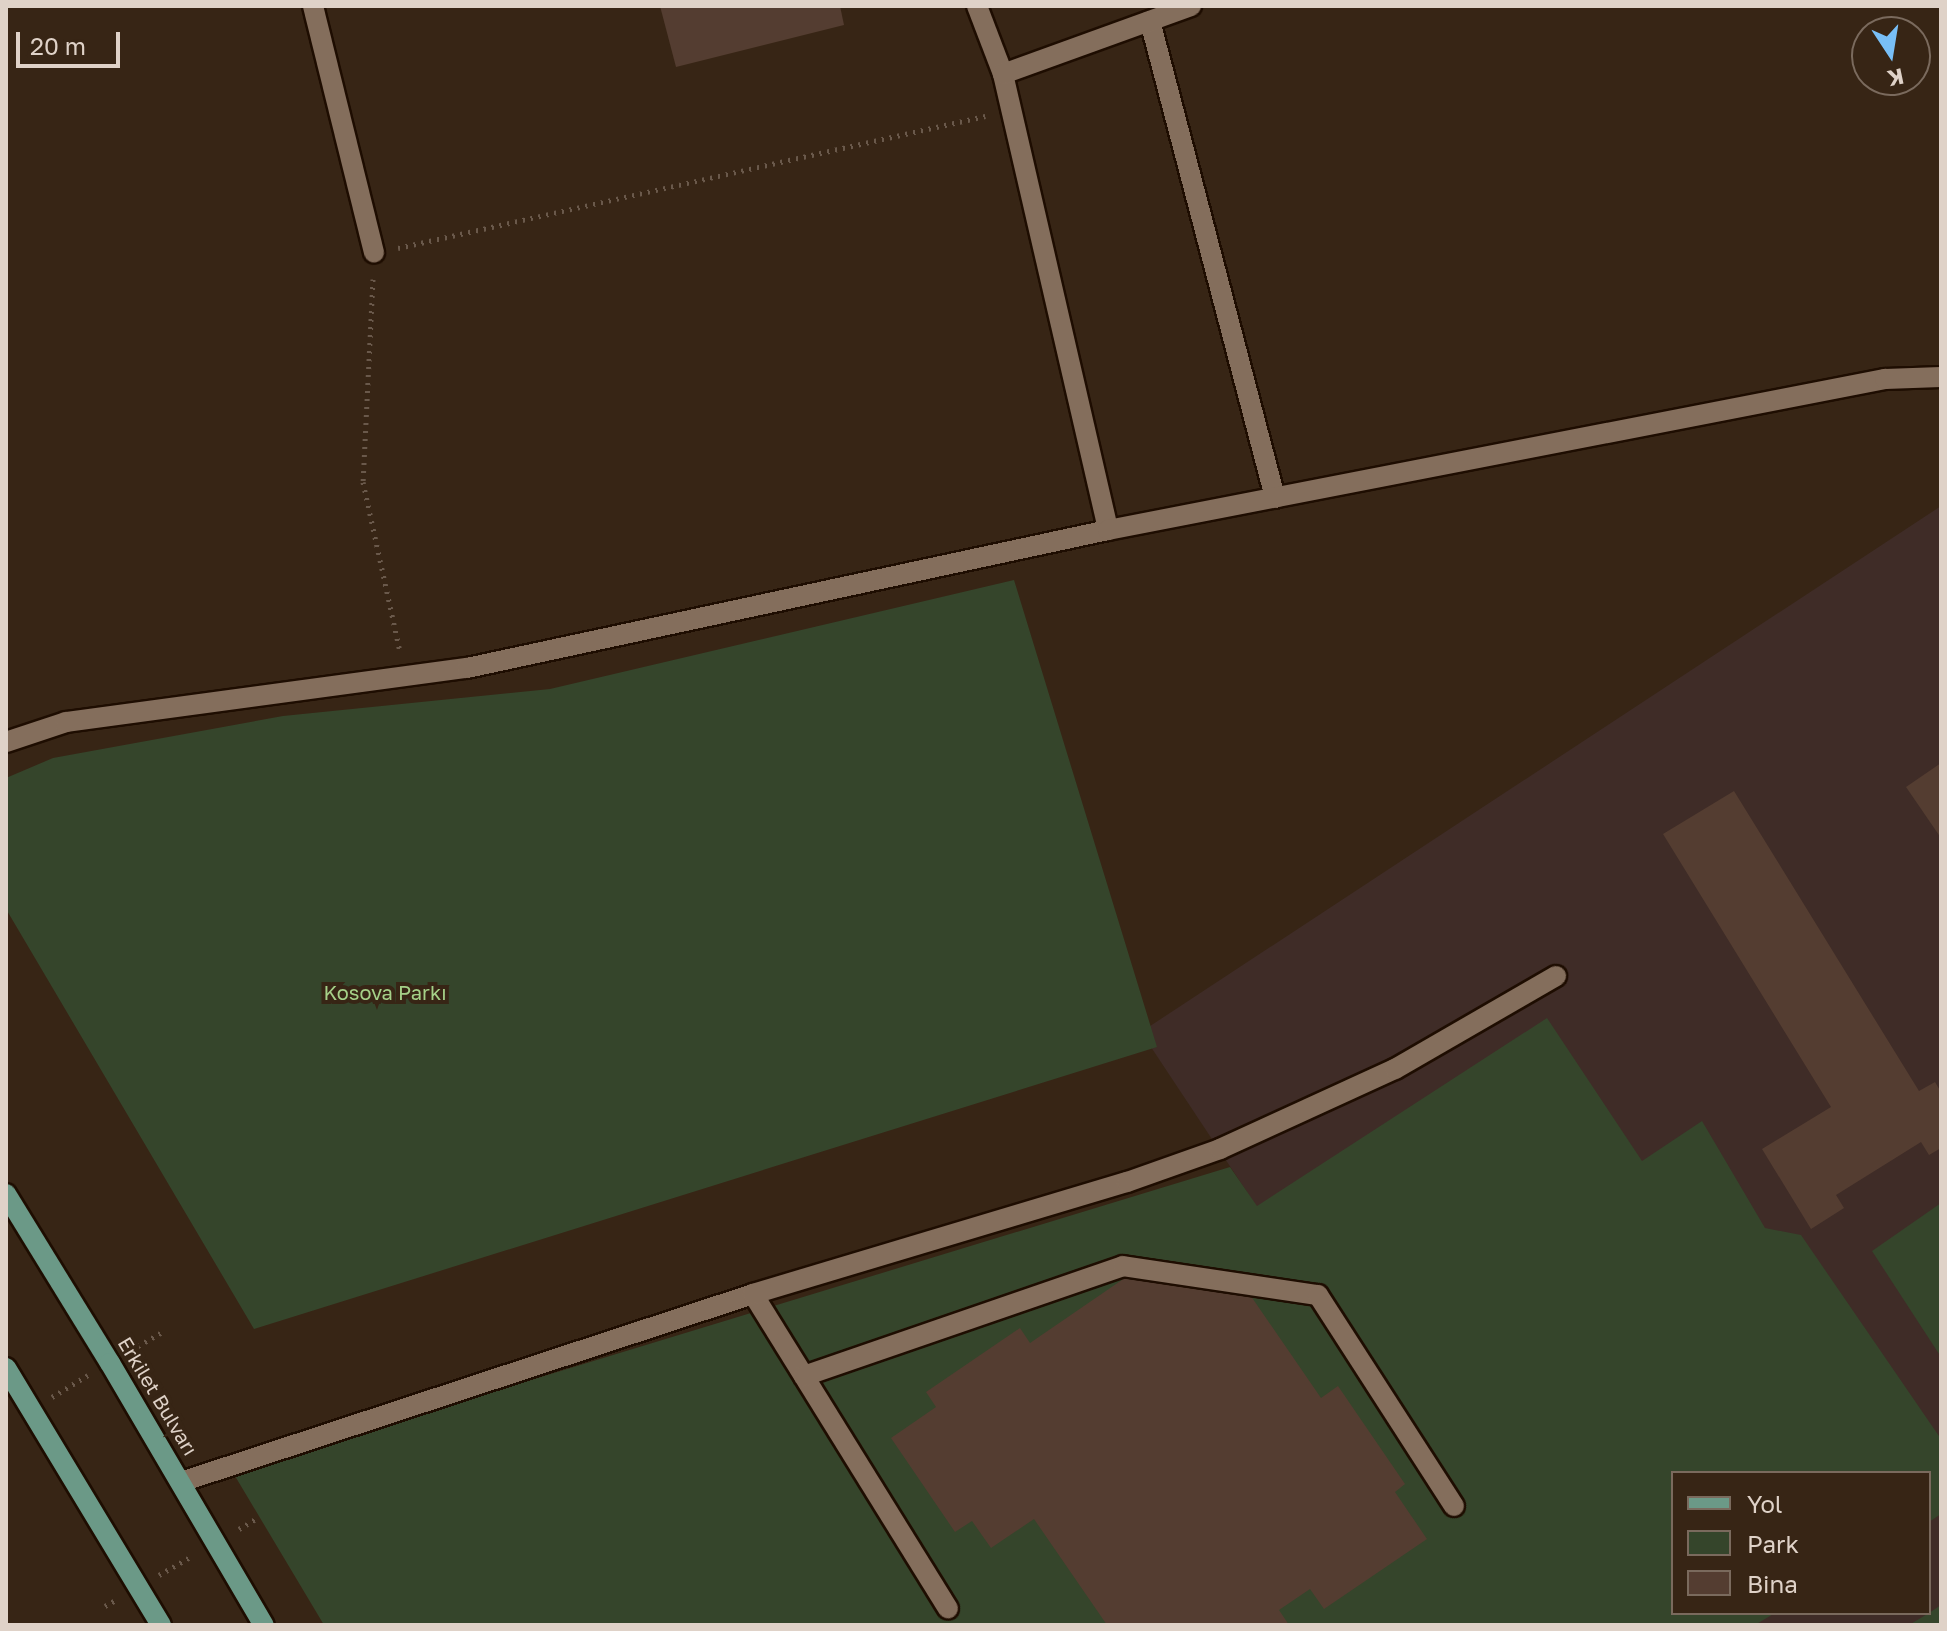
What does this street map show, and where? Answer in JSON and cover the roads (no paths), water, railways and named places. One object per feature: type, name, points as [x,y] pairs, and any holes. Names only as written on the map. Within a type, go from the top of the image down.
[{"type":"main road","name":"Erkilet Bulvarı","points":[[6,1194],[264,1625]]},
{"type":"main road","points":[[6,1368],[161,1625]]},
{"type":"street","points":[[313,6],[374,253]]},
{"type":"street","points":[[977,6],[1003,74],[1108,530]]},
{"type":"street","points":[[1003,74],[1191,6]]},
{"type":"street","points":[[1150,21],[1275,498]]},
{"type":"street","points":[[6,742],[66,722],[482,665],[1108,530],[1885,379],[1941,377]]},
{"type":"street","points":[[181,1482],[753,1294],[1127,1182],[1220,1149],[1395,1069],[1556,976]]},
{"type":"street","points":[[804,1376],[1123,1266],[1318,1295],[1454,1506]]},
{"type":"street","points":[[753,1294],[948,1608]]},
{"type":"park label","name":"Kosova Parkı","points":[[385,992]]}]
